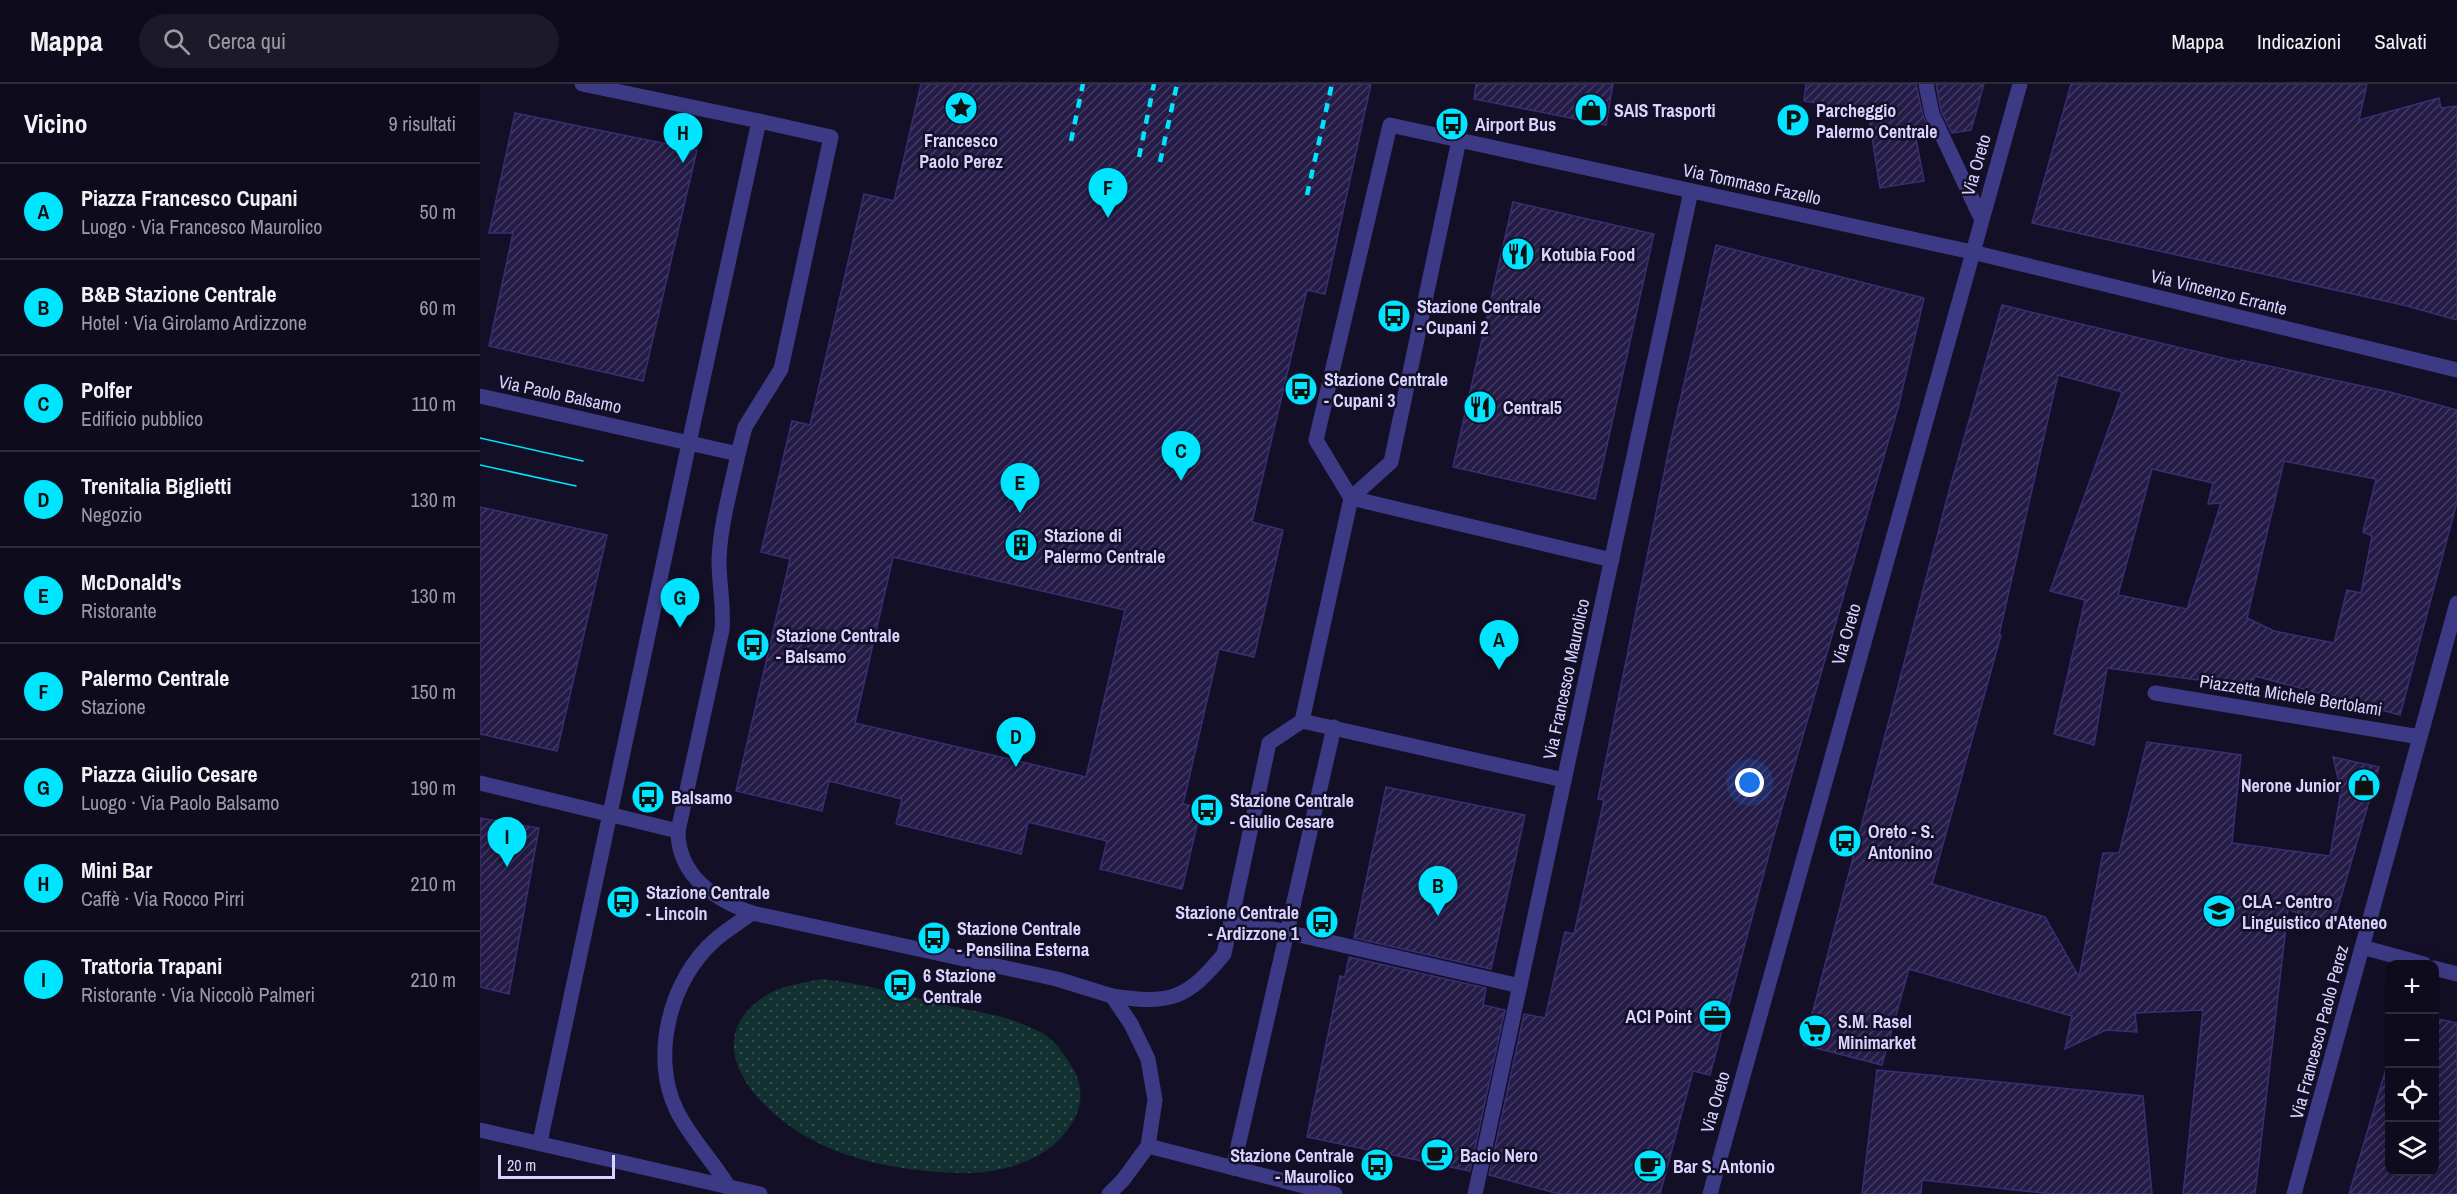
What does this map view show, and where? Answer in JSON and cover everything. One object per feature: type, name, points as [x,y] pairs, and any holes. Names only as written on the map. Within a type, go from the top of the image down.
[{"type":"street","points":[[582,84],[831,137],[781,369],[745,427],[721,535],[719,561],[724,607],[722,630],[678,831],[681,854],[699,883],[728,904],[752,913],[1057,980],[1112,996],[1147,1001],[1177,996],[1202,981],[1224,954],[1269,743],[1302,721],[1351,498],[1391,462],[1459,140]]},
{"type":"street","points":[[1926,84],[1932,114],[1981,218]]},
{"type":"street","name":"Via Oreto","points":[[1710,1194],[2020,84]]},
{"type":"street","points":[[540,1142],[759,121]]},
{"type":"street","name":"Via Tommaso Fazello","points":[[1351,498],[1316,441],[1390,125],[1972,252]]},
{"type":"street","name":"Via Francesco Maurolico","points":[[1475,1194],[1691,191]]},
{"type":"street","name":"Via Vincenzo Errante","points":[[1972,252],[2457,370]]},
{"type":"street","name":"Via Paolo Balsamo","points":[[480,396],[738,454]]},
{"type":"street","points":[[1351,498],[1612,560]]},
{"type":"street","name":"Via Francesco Paolo Perez","points":[[2294,1194],[2457,603]]},
{"type":"street","name":"Piazzetta Michele Bertolami","points":[[2155,693],[2420,737]]},
{"type":"street","points":[[1302,721],[1564,780]]},
{"type":"street","points":[[1233,1168],[1334,727]]},
{"type":"street","points":[[480,783],[678,831]]},
{"type":"street","points":[[730,1190],[692,1138],[676,1109],[665,1078],[666,1042],[670,1013],[683,981],[713,941],[752,913]]},
{"type":"street","points":[[1230,919],[1520,986]]},
{"type":"street","points":[[2362,947],[2409,960]]},
{"type":"street","points":[[2439,969],[2457,974]]},
{"type":"street","points":[[1109,1194],[1123,1180],[1148,1146],[1155,1100],[1148,1059],[1131,1024],[1112,996]]},
{"type":"street","points":[[480,1130],[540,1142],[730,1190],[760,1194]]},
{"type":"street","points":[[1148,1146],[1335,1194]]},
{"type":"green space","points":[[822,979],[989,1014],[1016,1021],[1042,1033],[1060,1049],[1074,1070],[1078,1081],[1080,1102],[1069,1128],[1058,1141],[1030,1160],[998,1170],[964,1173],[920,1170],[876,1163],[833,1150],[794,1129],[761,1101],[738,1067],[734,1048],[736,1030],[746,1013],[765,996],[785,987]]},
{"type":"building","points":[[921,84],[1371,84],[1325,294],[1307,290],[1252,522],[1283,530],[1254,657],[1219,649],[1183,804],[1201,808],[1182,889],[1100,869],[1107,841],[1028,822],[1021,854],[896,824],[902,799],[829,781],[822,811],[736,791],[790,559],[761,552],[792,421],[810,425],[864,194],[894,201]],"holes":[[[893,557],[1125,610],[1086,777],[855,723]]]},
{"type":"building","points":[[1476,84],[1613,84],[1606,125],[1474,99]]},
{"type":"building","points":[[1806,84],[1916,84],[1923,116],[1932,136],[1916,139],[1924,181],[1880,188],[1868,112],[1804,101]]},
{"type":"building","points":[[1936,84],[1984,84],[1971,130],[1952,133],[1941,111]]},
{"type":"building","points":[[2071,84],[2367,84],[2359,120],[2439,98],[2441,108],[2457,106],[2457,320],[2403,305],[2032,223]]},
{"type":"building","points":[[515,113],[697,150],[643,381],[489,346],[513,233],[489,233]]},
{"type":"building","points":[[1513,202],[1654,234],[1595,499],[1453,467]]},
{"type":"building","points":[[1716,245],[1924,298],[1898,408],[1773,839],[1710,1075],[1693,1071],[1660,1194],[1559,1194],[1489,1175],[1524,1014],[1545,1018],[1565,932],[1574,934],[1604,800],[1598,799],[1670,444]]},
{"type":"building","points":[[2002,305],[2240,362],[2241,360],[2390,392],[2457,410],[2457,502],[2400,715],[2255,676],[2251,687],[2107,668],[2094,745],[2054,734],[2085,600],[2050,591],[2122,392],[2058,375],[1999,635],[2001,635],[1932,884],[2045,917],[2079,977],[2103,853],[2119,853],[2147,742],[2241,755],[2232,843],[2330,856],[2341,791],[2333,757],[2379,767],[2332,928],[2288,909],[2255,1194],[2183,1194],[2203,1010],[2135,1013],[2137,1032],[2106,1030],[2065,1049],[2072,1016],[1909,969],[1882,1065],[1804,1045],[1949,491]],"holes":[[[2284,461],[2376,479],[2363,532],[2372,536],[2361,593],[2347,590],[2334,643],[2274,631],[2247,618]],[[2152,469],[2213,483],[2208,504],[2221,503],[2187,609],[2118,595]]]},
{"type":"building","points":[[480,507],[607,535],[557,751],[480,734]]},
{"type":"building","points":[[1386,787],[1525,815],[1491,969],[1354,938]]},
{"type":"building","points":[[480,818],[539,828],[509,994],[480,987]]},
{"type":"building","points":[[1349,957],[1486,988],[1483,1005],[1505,1010],[1470,1171],[1307,1137],[1340,976],[1345,977]]},
{"type":"building","points":[[2439,1019],[2457,1023],[2457,1194],[2349,1194],[2385,1072],[2385,1176],[2439,1176]]},
{"type":"building","points":[[1877,1070],[2143,1096],[2152,1194],[2052,1194],[1922,1180],[1921,1194],[1862,1194]]},
{"type":"tram line","points":[[480,438],[583,461]]},
{"type":"tram line","points":[[480,465],[576,486]]},
{"type":"railway","points":[[1071,141],[1083,84]]},
{"type":"railway","points":[[1139,157],[1154,84]]},
{"type":"railway","points":[[1160,162],[1177,84]]},
{"type":"railway","points":[[1307,195],[1332,84]]},
{"type":"place","name":"Francesco Paolo Perez","points":[[961,108]]},
{"type":"place","name":"SAIS Trasporti","points":[[1591,110]]},
{"type":"place","name":"Parcheggio Palermo Centrale","points":[[1793,120]]},
{"type":"place","name":"Airport Bus","points":[[1452,124]]},
{"type":"place","name":"Mini Bar","points":[[683,163]]},
{"type":"place","name":"Palermo Centrale","points":[[1108,218]]},
{"type":"place","name":"Kotubia Food","points":[[1518,254]]},
{"type":"place","name":"Stazione Centrale - Cupani 2","points":[[1394,316]]},
{"type":"place","name":"Stazione Centrale - Cupani 3","points":[[1301,389]]},
{"type":"place","name":"Central5","points":[[1480,407]]},
{"type":"place","name":"Polfer","points":[[1181,481]]},
{"type":"place","name":"McDonald's","points":[[1020,513]]},
{"type":"place","name":"Stazione di Palermo Centrale","points":[[1021,545]]},
{"type":"place","name":"Piazza Giulio Cesare","points":[[680,628]]},
{"type":"place","name":"Stazione Centrale - Balsamo","points":[[753,645]]},
{"type":"place","name":"Piazza Francesco Cupani","points":[[1499,670]]},
{"type":"place","name":"Trenitalia Biglietti","points":[[1016,767]]},
{"type":"place","name":"Nerone Junior","points":[[2364,785]]},
{"type":"place","name":"Balsamo","points":[[648,797]]},
{"type":"place","name":"Stazione Centrale - Giulio Cesare","points":[[1207,810]]},
{"type":"place","name":"Oreto - S. Antonino","points":[[1845,841]]},
{"type":"place","name":"Trattoria Trapani","points":[[507,867]]},
{"type":"place","name":"Stazione Centrale - Lincoln","points":[[623,902]]},
{"type":"place","name":"CLA - Centro Linguistico d'Ateneo","points":[[2219,911]]},
{"type":"place","name":"B&B Stazione Centrale","points":[[1438,916]]},
{"type":"place","name":"Stazione Centrale - Ardizzone 1","points":[[1322,922]]},
{"type":"place","name":"Stazione Centrale - Pensilina Esterna","points":[[934,938]]},
{"type":"place","name":"6 Stazione Centrale","points":[[900,985]]},
{"type":"place","name":"ACI Point","points":[[1715,1016]]},
{"type":"place","name":"S.M. Rasel Minimarket","points":[[1815,1031]]},
{"type":"place","name":"Bacio Nero","points":[[1437,1155]]},
{"type":"place","name":"Stazione Centrale - Maurolico","points":[[1377,1165]]},
{"type":"place","name":"Bar S. Antonio","points":[[1650,1166]]}]
